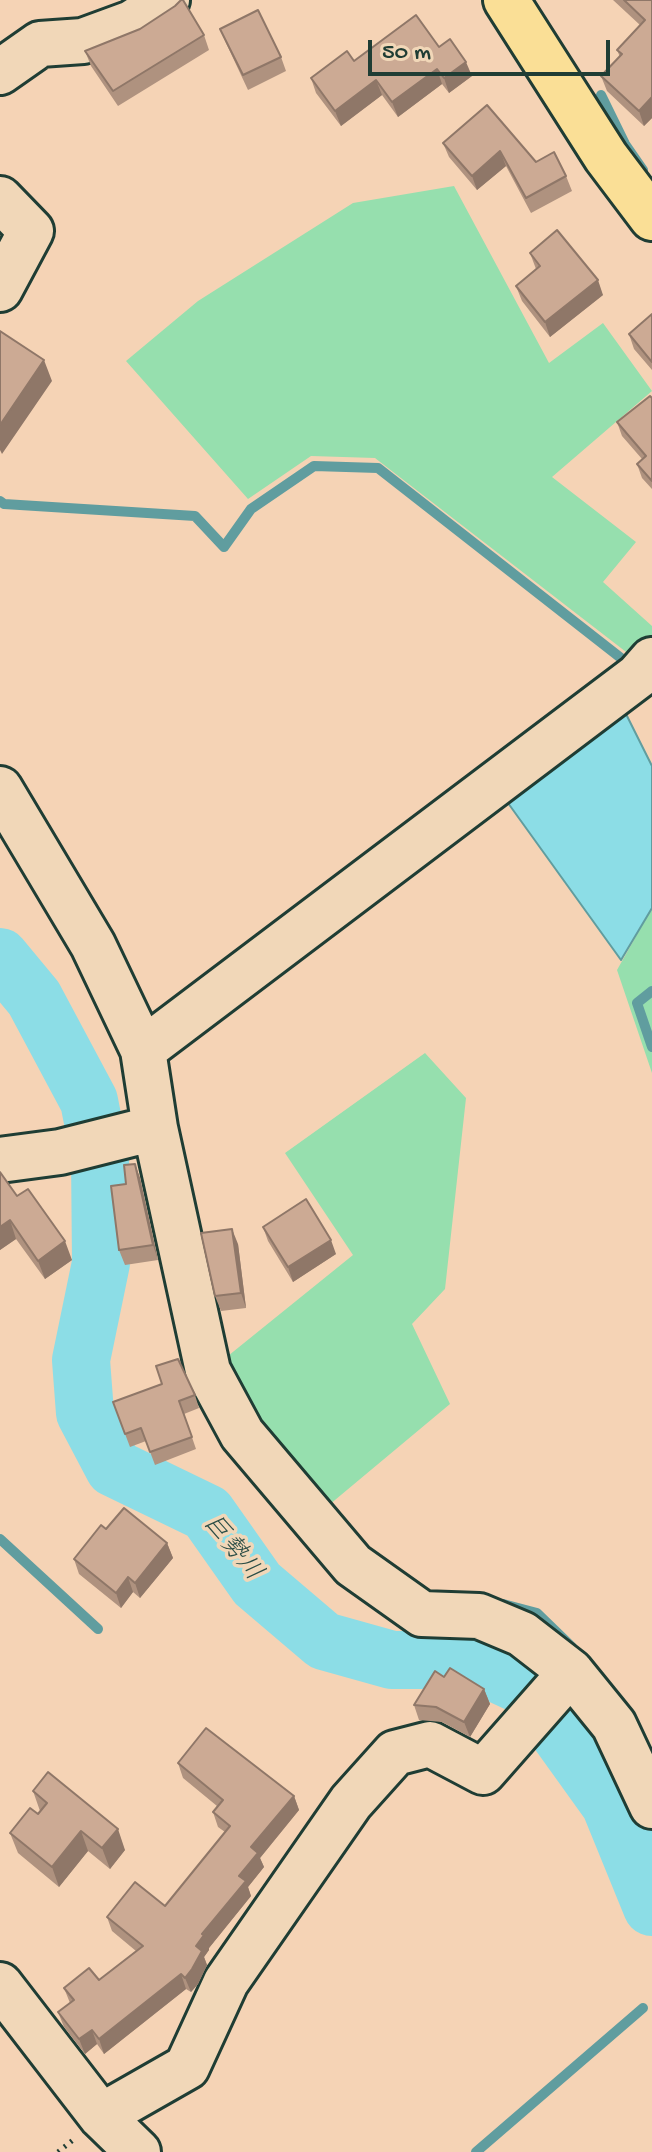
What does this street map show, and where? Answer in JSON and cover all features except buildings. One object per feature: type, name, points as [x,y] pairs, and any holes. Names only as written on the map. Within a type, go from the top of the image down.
[{"type":"main road","points":[[506,0],[606,157],[652,218]]},
{"type":"street","points":[[0,72],[40,44],[83,41],[132,23],[167,0]]},
{"type":"street","points":[[0,199],[31,231],[0,289]]},
{"type":"street","points":[[143,1050],[638,676],[652,660]]},
{"type":"street","points":[[0,789],[93,945],[143,1050],[144,1131],[208,1371],[242,1434],[353,1565],[422,1614],[479,1616],[522,1634],[571,1672],[614,1725],[652,1806]]},
{"type":"street","points":[[0,1160],[60,1152],[144,1131]]},
{"type":"street","points":[[101,2116],[187,2067],[226,1982],[351,1802],[395,1753],[430,1744],[483,1772],[571,1672]]},
{"type":"street","points":[[0,1985],[101,2116],[138,2152]]},
{"type":"green space","points":[[454,186],[549,363],[603,323],[652,391],[552,477],[636,542],[603,582],[652,626],[652,636],[630,655],[375,458],[311,456],[248,499],[126,361],[198,301],[353,203]]},
{"type":"green space","points":[[652,908],[652,1073],[617,970]]},
{"type":"green space","points":[[425,1053],[466,1098],[445,1289],[412,1324],[450,1404],[323,1510],[218,1364],[353,1255],[285,1153]]},
{"type":"water","points":[[626,714],[652,766],[652,908],[621,960],[508,803]]},
{"type":"waterway","points":[[601,95],[625,144],[643,170]]},
{"type":"waterway","points":[[0,501],[4,504],[195,516],[224,547],[251,509],[314,466],[378,468],[626,662]]},
{"type":"waterway","name":"巨勢川","points":[[0,957],[34,998],[89,1101],[100,1157],[101,1263],[81,1360],[85,1413],[114,1468],[207,1513],[257,1584],[324,1641],[392,1660],[468,1660],[526,1687],[610,1804],[652,1907]]},
{"type":"waterway","points":[[652,991],[637,1003],[652,1047]]},
{"type":"waterway","points":[[0,1539],[98,1629]]},
{"type":"waterway","points":[[503,1604],[537,1613],[572,1647]]},
{"type":"waterway","points":[[476,2152],[643,2008]]}]
